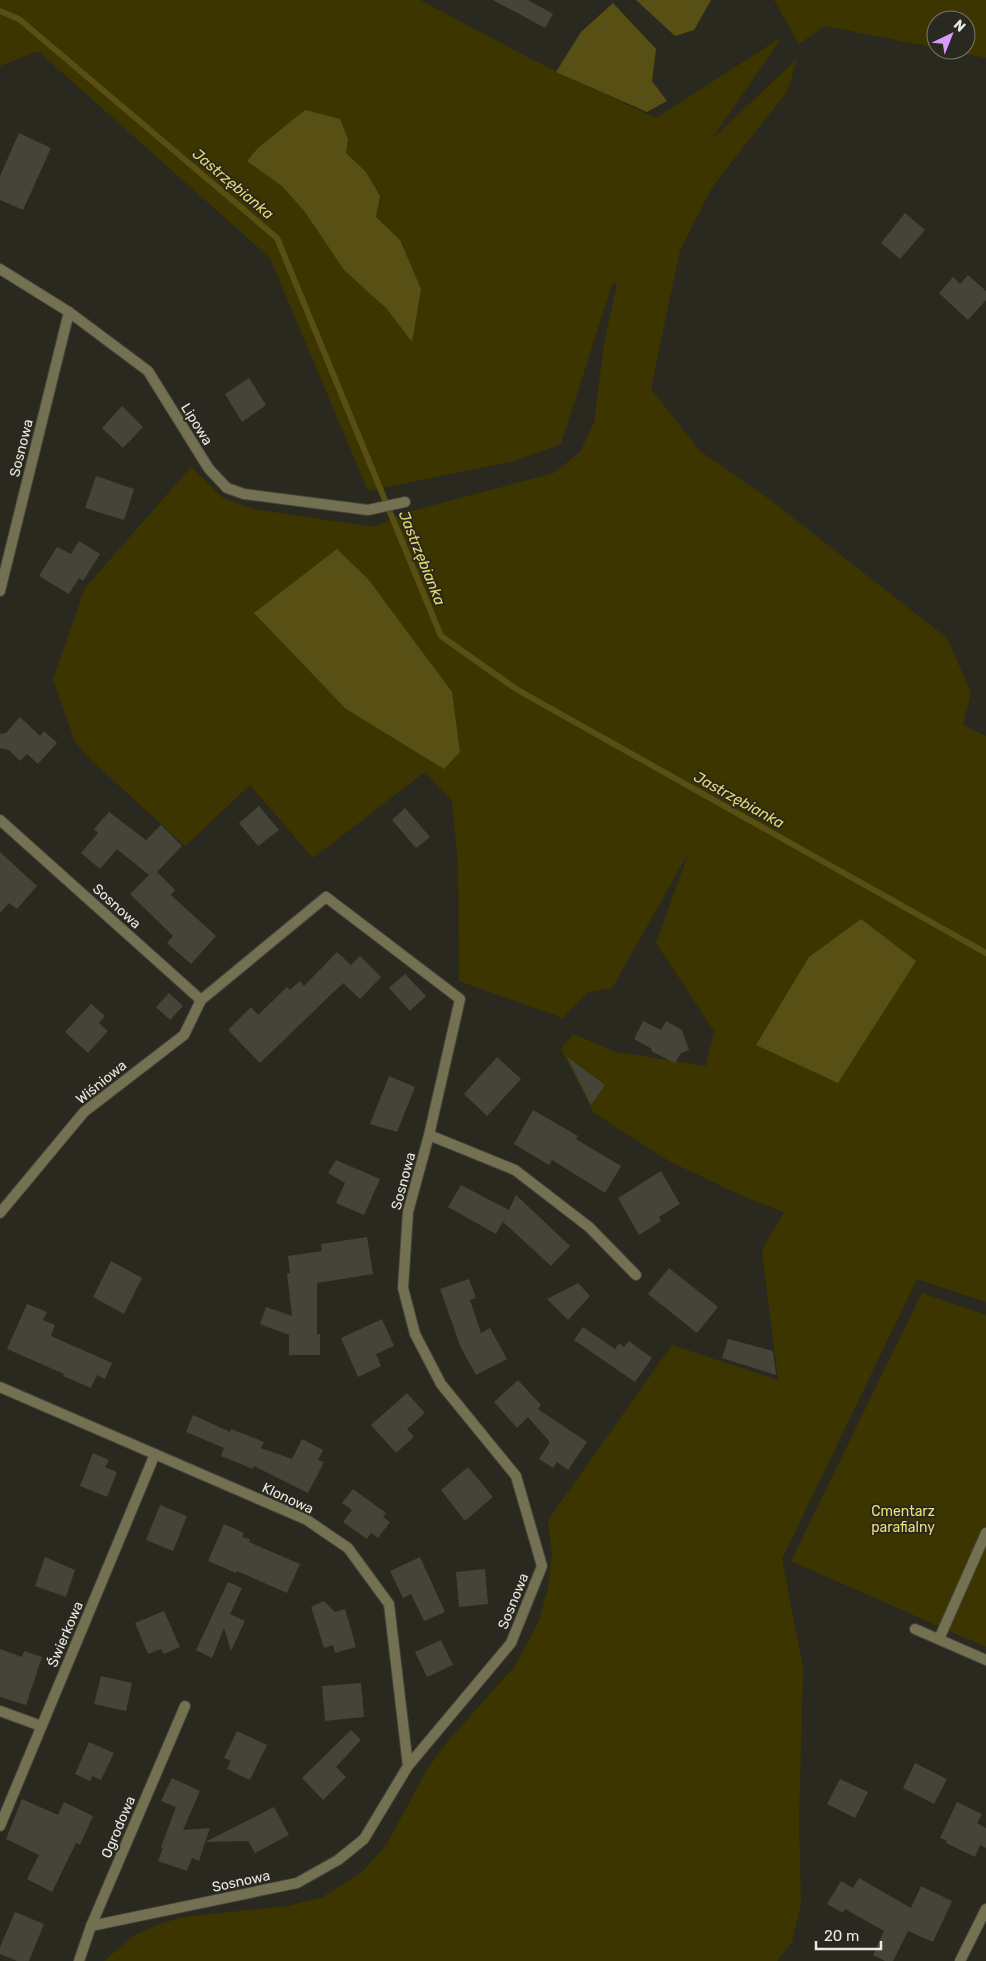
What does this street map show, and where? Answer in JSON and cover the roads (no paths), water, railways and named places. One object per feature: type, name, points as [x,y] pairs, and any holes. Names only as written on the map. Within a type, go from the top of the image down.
[{"type":"street","name":"Lipowa","points":[[0,269],[70,312],[148,372],[209,469],[227,488],[244,494],[368,510],[405,502]]},
{"type":"street","name":"Sosnowa","points":[[0,591],[70,312]]},
{"type":"street","name":"Sosnowa","points":[[0,820],[201,1000],[326,897],[460,998],[430,1135],[408,1212],[403,1288],[415,1334],[441,1384],[516,1476],[542,1566],[511,1643],[408,1766],[364,1839],[338,1860],[297,1883],[91,1926]]},
{"type":"street","name":"Wiśniowa","points":[[0,1213],[84,1112],[184,1035],[201,1000]]},
{"type":"street","points":[[430,1135],[515,1170],[589,1227],[636,1275]]},
{"type":"street","name":"Klonowa","points":[[0,1387],[307,1520],[348,1548],[388,1604],[408,1766]]},
{"type":"street","name":"Świerkowa","points":[[0,1826],[155,1454]]},
{"type":"street","points":[[939,1639],[986,1533]]},
{"type":"street","points":[[915,1629],[986,1660]]},
{"type":"street","name":"Ogrodowa","points":[[79,1961],[91,1926],[185,1706]]},
{"type":"street","points":[[0,1711],[41,1726]]},
{"type":"street","points":[[960,1961],[986,1909]]},
{"type":"waterway","name":"Jastrzębianka","points":[[0,11],[19,19],[277,238],[441,636],[516,689],[986,953]]},
{"type":"park label","name":"Cmentarz parafialny","points":[[903,1519]]}]
